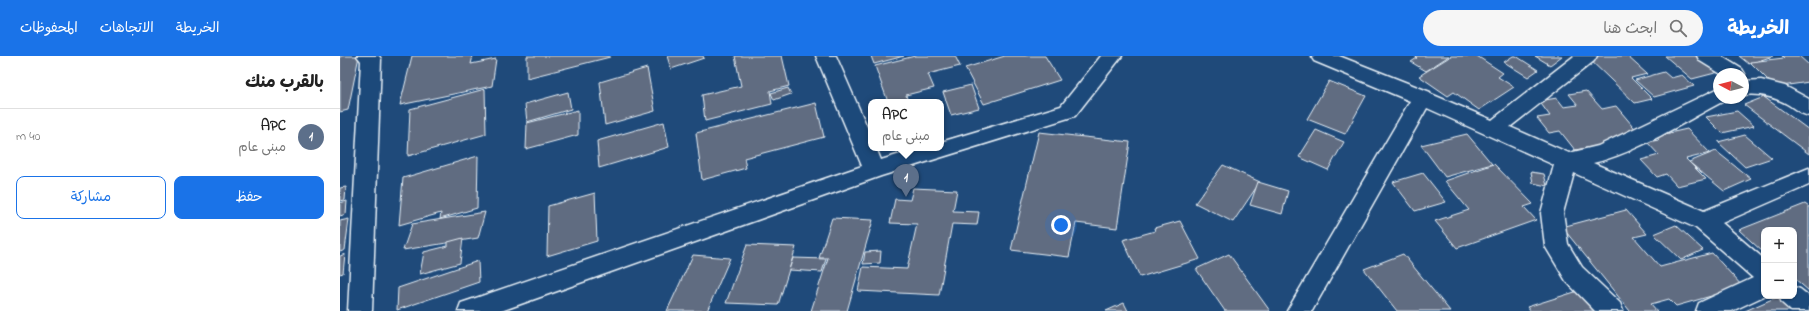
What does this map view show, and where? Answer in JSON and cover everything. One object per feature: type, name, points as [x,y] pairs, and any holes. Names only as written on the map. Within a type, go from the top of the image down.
[{"type":"street","points":[[360,311],[371,59],[367,56]]},
{"type":"street","points":[[826,56],[875,170]]},
{"type":"street","points":[[944,149],[1068,110],[1112,56]]},
{"type":"street","points":[[1321,56],[1423,97],[1566,162],[1704,221],[1761,270]]},
{"type":"street","points":[[1494,129],[1587,56]]},
{"type":"street","points":[[1707,56],[1726,68]]},
{"type":"street","points":[[1749,84],[1774,89],[1797,100],[1809,109]]},
{"type":"street","points":[[1299,311],[1423,97]]},
{"type":"street","points":[[1566,162],[1610,150],[1713,98]]},
{"type":"street","points":[[470,311],[875,170],[936,151]]},
{"type":"street","points":[[1566,162],[1552,213],[1557,246],[1574,274],[1611,311]]},
{"type":"street","points":[[1704,221],[1809,176]]},
{"type":"street","points":[[1708,311],[1761,285]]},
{"type":"street","points":[[1795,299],[1809,311]]},
{"type":"building","points":[[340,56],[359,56],[348,110],[340,112]]},
{"type":"building","points":[[412,56],[473,56],[471,64],[496,59],[492,86],[400,105]]},
{"type":"building","points":[[527,56],[610,56],[610,57],[527,78]]},
{"type":"building","points":[[667,56],[703,56],[704,58],[671,69]]},
{"type":"building","points":[[735,56],[782,56],[789,86],[770,91],[772,104],[705,121],[702,95],[741,86]]},
{"type":"building","points":[[871,56],[904,56],[874,64]]},
{"type":"building","points":[[915,56],[955,56],[960,66],[928,74],[934,88],[906,95],[907,99],[887,99],[875,66]]},
{"type":"building","points":[[1005,56],[1045,56],[1060,80],[984,104],[965,68]]},
{"type":"building","points":[[1415,56],[1449,56],[1426,71],[1411,62],[1417,58]]},
{"type":"building","points":[[1451,56],[1477,56],[1503,73],[1498,77],[1514,87],[1479,110],[1454,92],[1448,96],[1419,76]]},
{"type":"building","points":[[1513,56],[1516,56],[1538,70],[1528,77],[1504,62]]},
{"type":"building","points":[[1535,56],[1562,56],[1550,65]]},
{"type":"building","points":[[1586,56],[1627,56],[1647,74],[1631,78],[1652,99],[1635,103]]},
{"type":"building","points":[[1665,56],[1700,56],[1714,68],[1713,68],[1713,74],[1692,79]]},
{"type":"building","points":[[1739,56],[1773,56],[1749,64]]},
{"type":"building","points":[[1782,56],[1799,56],[1809,65],[1809,72],[1807,73],[1809,75],[1809,82],[1775,87],[1750,62],[1784,58]]},
{"type":"building","points":[[647,68],[655,111],[605,125],[600,82]]},
{"type":"building","points":[[1664,72],[1671,78],[1682,75],[1694,86],[1654,97],[1635,80]]},
{"type":"building","points":[[1329,81],[1366,96],[1345,134],[1307,119]]},
{"type":"building","points":[[971,85],[979,108],[951,115],[943,92]]},
{"type":"building","points":[[788,88],[791,94],[774,100],[771,93]]},
{"type":"building","points":[[485,89],[486,134],[408,156],[410,109]]},
{"type":"building","points":[[1586,91],[1602,109],[1616,106],[1643,138],[1575,150],[1560,131],[1549,133],[1537,118],[1550,116],[1539,101],[1557,98],[1564,107],[1578,105],[1569,94]]},
{"type":"building","points":[[568,92],[571,109],[527,122],[525,104]]},
{"type":"building","points":[[1764,97],[1809,130],[1809,154],[1744,105]]},
{"type":"building","points":[[816,103],[824,137],[744,158],[746,168],[702,180],[696,133]]},
{"type":"building","points":[[578,110],[578,135],[526,149],[527,123]]},
{"type":"building","points":[[1737,111],[1754,126],[1722,133],[1706,117]]},
{"type":"building","points":[[664,122],[669,147],[599,168],[597,141]]},
{"type":"building","points":[[1687,129],[1710,153],[1686,159],[1706,179],[1677,186],[1666,174],[1657,177],[1641,160],[1659,155],[1647,142],[1659,140],[1656,136]]},
{"type":"building","points":[[1316,130],[1344,142],[1328,170],[1299,157]]},
{"type":"building","points":[[1039,132],[1130,142],[1117,228],[1076,223],[1069,257],[1011,250]]},
{"type":"building","points":[[1467,134],[1492,164],[1445,177],[1421,145]]},
{"type":"building","points":[[1745,135],[1772,158],[1745,167],[1718,142]]},
{"type":"building","points":[[1716,151],[1751,179],[1724,191],[1689,162]]},
{"type":"building","points":[[478,156],[477,208],[440,219],[441,213],[399,225],[403,178]]},
{"type":"building","points":[[1494,164],[1533,204],[1524,207],[1536,220],[1457,248],[1435,221],[1469,210],[1445,181]]},
{"type":"building","points":[[1223,165],[1260,182],[1233,222],[1195,203]]},
{"type":"building","points":[[1531,172],[1544,174],[1547,186],[1533,183]]},
{"type":"building","points":[[1423,173],[1446,202],[1415,211],[1393,182]]},
{"type":"building","points":[[1258,182],[1288,191],[1282,214],[1250,205]]},
{"type":"building","points":[[346,187],[345,200],[340,201],[340,188]]},
{"type":"building","points":[[913,188],[957,190],[953,211],[979,212],[977,225],[952,224],[939,295],[858,291],[863,267],[907,269],[917,224],[890,223],[895,199],[910,200]]},
{"type":"building","points":[[595,193],[597,241],[547,256],[548,206]]},
{"type":"building","points":[[347,201],[346,214],[340,216],[340,203]]},
{"type":"building","points":[[1805,204],[1809,207],[1809,291],[1797,281],[1797,227],[1761,227],[1761,250],[1739,230]]},
{"type":"building","points":[[1626,210],[1647,234],[1634,237],[1660,267],[1712,253],[1743,287],[1676,306],[1669,299],[1651,304],[1657,311],[1630,311],[1562,227]]},
{"type":"building","points":[[485,212],[478,238],[403,250],[412,224]]},
{"type":"building","points":[[832,218],[873,220],[847,311],[811,311],[828,258],[819,258]]},
{"type":"building","points":[[349,219],[345,250],[340,252],[340,221]]},
{"type":"building","points":[[1180,221],[1200,259],[1140,277],[1123,240],[1155,231],[1154,228]]},
{"type":"building","points":[[1676,225],[1703,250],[1681,260],[1654,234]]},
{"type":"building","points":[[463,238],[460,263],[420,274],[424,252],[448,246],[448,242]]},
{"type":"building","points":[[747,245],[796,247],[778,305],[726,303]]},
{"type":"building","points":[[881,251],[880,263],[863,264],[865,252]]},
{"type":"building","points":[[345,254],[343,273],[340,274],[340,256]]},
{"type":"building","points":[[1229,254],[1270,311],[1225,311],[1196,269]]},
{"type":"building","points":[[1403,254],[1450,311],[1397,311],[1364,269]]},
{"type":"building","points":[[693,255],[730,258],[707,311],[667,311]]},
{"type":"building","points":[[793,258],[826,259],[822,272],[789,270]]},
{"type":"building","points":[[478,261],[479,282],[397,310],[398,288]]},
{"type":"building","points":[[1578,291],[1595,311],[1530,311],[1527,307]]},
{"type":"building","points":[[1772,299],[1783,299],[1797,311],[1745,311]]},
{"type":"building","points":[[1124,303],[1128,311],[1106,311]]},
{"type":"place","name":"APC","points":[[906,197]]}]
